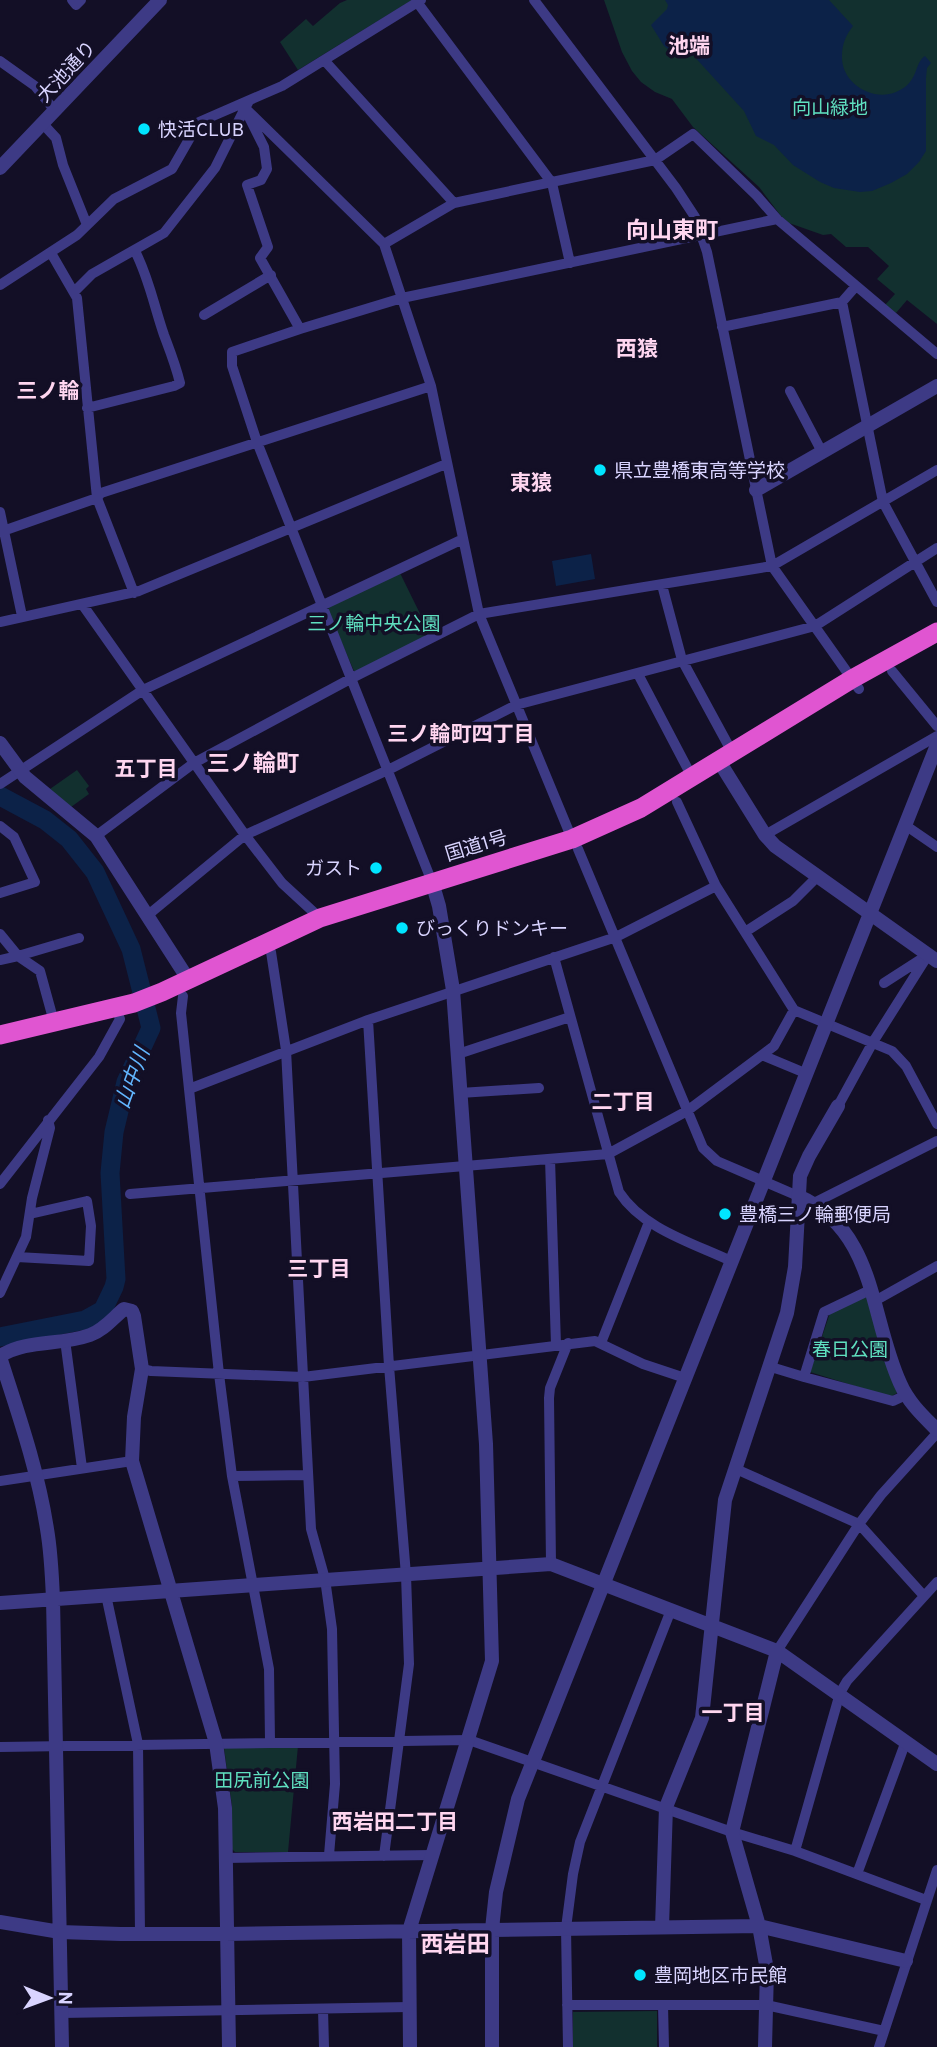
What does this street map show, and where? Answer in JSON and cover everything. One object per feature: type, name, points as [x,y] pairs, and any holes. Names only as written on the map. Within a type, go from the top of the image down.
[{"type":"highway","name":"国道1号","points":[[575,844],[725,761],[937,632]]},
{"type":"highway","name":"国道1号","points":[[855,684],[892,671],[937,647]]},
{"type":"highway","name":"国道1号","points":[[0,1047],[162,999],[320,918],[433,888],[627,827],[677,802],[725,761]]},
{"type":"highway","name":"国道1号","points":[[186,987],[433,888]]},
{"type":"highway","name":"国道1号","points":[[0,1035],[54,1022],[127,1011]]},
{"type":"street","points":[[72,0],[76,5],[81,0]]},
{"type":"street","name":"大池通り","points":[[0,168],[160,0]]},
{"type":"street","points":[[534,0],[686,202],[702,235],[772,566],[855,684]]},
{"type":"street","points":[[0,285],[51,253],[87,225],[114,199],[172,169],[199,122],[247,104],[282,86],[419,1],[552,183],[570,264]]},
{"type":"street","points":[[324,60],[454,203]]},
{"type":"street","points":[[0,61],[35,86],[55,111]]},
{"type":"street","points":[[247,104],[384,244],[431,386],[479,614],[706,1152],[717,1161],[814,1203],[830,1214],[850,1238],[858,1252],[891,1362],[906,1395],[937,1431],[859,1524],[777,1651],[732,1832],[759,1926],[767,1970],[765,2047]]},
{"type":"street","points":[[75,291],[92,274],[164,233],[215,168],[247,104]]},
{"type":"street","points":[[247,104],[264,147],[267,169],[261,180],[247,185],[268,247],[260,258],[300,329]]},
{"type":"street","points":[[43,124],[56,138],[62,165],[87,225]]},
{"type":"street","points":[[384,244],[454,203],[655,160],[689,134],[696,135],[777,219],[937,354]]},
{"type":"street","points":[[411,2047],[409,1931],[492,1661],[486,1444],[453,990],[433,888],[257,442],[232,366],[232,352],[402,298],[777,219]]},
{"type":"street","points":[[87,408],[180,383],[147,272],[135,251]]},
{"type":"street","points":[[51,253],[75,291],[97,498],[134,593]]},
{"type":"street","points":[[204,315],[271,275]]},
{"type":"street","points":[[722,327],[842,302],[856,286]]},
{"type":"street","points":[[842,302],[883,502],[937,602]]},
{"type":"street","points":[[2,532],[97,498],[101,493],[431,386]]},
{"type":"street","points":[[756,490],[937,386]]},
{"type":"street","points":[[790,391],[822,452]]},
{"type":"street","points":[[0,622],[134,593],[446,464]]},
{"type":"street","points":[[96,836],[194,763],[352,678],[479,614],[772,566],[937,470]]},
{"type":"street","points":[[0,512],[2,532],[22,616]]},
{"type":"street","points":[[0,784],[143,690],[463,539]]},
{"type":"street","points":[[148,915],[245,835],[388,770],[516,705],[815,626],[937,548]]},
{"type":"street","points":[[662,585],[682,660],[725,761],[765,835],[775,846],[817,877],[934,955]]},
{"type":"street","points":[[82,604],[245,835],[282,883],[320,918]]},
{"type":"street","points":[[892,671],[937,726]]},
{"type":"street","points":[[638,674],[692,777]]},
{"type":"street","points":[[765,835],[937,736]]},
{"type":"street","points":[[0,743],[20,771],[96,836],[148,915],[186,987],[181,1013],[219,1374],[232,1476],[270,1669],[270,1741]]},
{"type":"street","points":[[492,2047],[492,1929],[502,1858],[517,1799],[937,745]]},
{"type":"street","points":[[677,802],[716,886],[794,1010],[892,1051],[906,1066],[937,1124]]},
{"type":"street","points":[[905,825],[937,847]]},
{"type":"street","points":[[0,826],[15,837],[34,882],[0,893]]},
{"type":"street","points":[[745,932],[784,908],[817,877]]},
{"type":"street","points":[[189,1089],[286,1049],[453,990],[616,937],[716,886]]},
{"type":"street","points":[[0,934],[18,956],[40,971],[54,1022]]},
{"type":"street","points":[[0,960],[79,938]]},
{"type":"street","points":[[271,952],[286,1049],[311,1529],[325,1579],[332,1629],[335,1784],[329,1855]]},
{"type":"street","points":[[884,983],[934,955]]},
{"type":"street","points":[[662,1927],[666,1807],[702,1718],[721,1518],[771,1367],[790,1297],[800,1176],[873,1042],[934,955]]},
{"type":"street","points":[[554,957],[619,1192],[633,1209],[649,1222],[731,1261]]},
{"type":"street","points":[[130,1194],[608,1154],[687,1111],[774,1046],[794,1010]]},
{"type":"street","points":[[0,1184],[99,1057],[127,1011]]},
{"type":"street","points":[[458,1054],[570,1017]]},
{"type":"street","points":[[368,1020],[389,1366],[406,1575],[409,1664],[384,1856]]},
{"type":"street","points":[[762,1055],[805,1073]]},
{"type":"street","points":[[460,1093],[539,1088]]},
{"type":"street","points":[[0,1293],[26,1237],[50,1128],[48,1120]]},
{"type":"street","points":[[814,1203],[937,1141]]},
{"type":"street","points":[[550,1159],[556,1345]]},
{"type":"street","points":[[17,1257],[89,1261],[91,1226],[87,1201],[30,1214]]},
{"type":"street","points":[[601,1343],[649,1222]]},
{"type":"street","points":[[804,1377],[824,1312],[872,1296],[937,1266]]},
{"type":"street","points":[[62,2047],[53,1599],[47,1526],[35,1475],[0,1357],[23,1345],[91,1335],[124,1309],[134,1316],[142,1369],[134,1417],[132,1461],[216,1743],[225,1808],[229,2047]]},
{"type":"street","points":[[65,1340],[82,1468]]},
{"type":"street","points":[[142,1369],[303,1377],[595,1340],[643,1364],[685,1378]]},
{"type":"street","points":[[551,1564],[549,1398],[550,1388],[568,1343]]},
{"type":"street","points":[[771,1367],[893,1401],[906,1395]]},
{"type":"street","points":[[0,1481],[132,1461]]},
{"type":"street","points":[[736,1469],[859,1524],[924,1596]]},
{"type":"street","points":[[232,1476],[309,1475]]},
{"type":"street","points":[[0,1603],[551,1564],[777,1651],[937,1764]]},
{"type":"street","points":[[795,1851],[840,1693],[847,1681],[937,1582]]},
{"type":"street","points":[[106,1595],[138,1744],[141,1934]]},
{"type":"street","points":[[568,2047],[566,1928],[580,1842],[671,1610]]},
{"type":"street","points":[[0,1747],[469,1740],[533,1760],[732,1832],[795,1851],[926,1899]]},
{"type":"street","points":[[858,1874],[906,1741]]},
{"type":"street","points":[[225,1858],[433,1855]]},
{"type":"street","points":[[879,2047],[937,1870]]},
{"type":"street","points":[[0,1922],[60,1932],[141,1934],[759,1926],[906,1961]]},
{"type":"street","points":[[567,2005],[766,2005],[884,2031]]},
{"type":"street","points":[[663,2005],[664,2047]]},
{"type":"street","points":[[61,2013],[410,2007]]},
{"type":"street","points":[[323,2009],[324,2047]]},
{"type":"green space","points":[[347,0],[412,0],[298,70],[280,42],[306,19],[313,26]]},
{"type":"green space","name":"向山緑地","points":[[604,0],[937,0],[937,324],[907,300],[896,313],[885,305],[895,294],[877,279],[889,266],[868,247],[846,247],[831,234],[823,235],[789,223],[759,187],[693,127],[672,99],[641,82],[622,52]]},
{"type":"green space","name":"三ノ輪中央公園","points":[[400,573],[430,634],[354,671],[328,611],[329,605]]},
{"type":"green space","points":[[77,770],[89,786],[86,789],[89,794],[71,807],[50,789]]},
{"type":"green space","name":"春日公園","points":[[866,1295],[897,1393],[890,1397],[810,1372],[830,1313]]},
{"type":"green space","name":"田尻前公園","points":[[298,1746],[288,1852],[235,1852],[232,1849],[232,1806],[224,1748]]},
{"type":"green space","points":[[657,2011],[657,2047],[573,2047],[573,2012]]},
{"type":"water","points":[[665,0],[829,0],[853,26],[843,48],[843,66],[852,82],[860,88],[877,94],[896,92],[913,78],[921,59],[925,56],[931,63],[927,68],[926,78],[926,151],[907,174],[872,191],[834,188],[820,182],[793,165],[774,145],[756,136],[744,111],[682,43],[671,51],[664,46],[651,25],[667,9]]},
{"type":"water","points":[[591,554],[595,579],[556,586],[552,561]]},
{"type":"waterway","name":"山中川","points":[[0,796],[45,820],[69,839],[95,872],[131,949],[151,1028],[126,1082],[114,1132],[110,1173],[116,1279],[103,1310],[85,1320],[0,1337]]},
{"type":"place","name":"快活CLUB","points":[[144,129]]},
{"type":"place","name":"県立豊橋東高等学校","points":[[600,470]]},
{"type":"place","name":"ガスト","points":[[376,868]]},
{"type":"place","name":"びっくりドンキー","points":[[402,928]]},
{"type":"place","name":"豊橋三ノ輪郵便局","points":[[725,1214]]},
{"type":"place","name":"豊岡地区市民館","points":[[640,1975]]},
{"type":"district","name":"池端","points":[[689,46]]},
{"type":"district","name":"向山東町","points":[[672,230]]},
{"type":"district","name":"西猿","points":[[637,349]]},
{"type":"district","name":"三ノ輪","points":[[48,391]]},
{"type":"district","name":"東猿","points":[[531,483]]},
{"type":"district","name":"三ノ輪町四丁目","points":[[461,734]]},
{"type":"district","name":"三ノ輪町","points":[[253,763]]},
{"type":"district","name":"五丁目","points":[[146,769]]},
{"type":"district","name":"二丁目","points":[[623,1102]]},
{"type":"district","name":"三丁目","points":[[319,1269]]},
{"type":"district","name":"一丁目","points":[[733,1713]]},
{"type":"district","name":"西岩田二丁目","points":[[395,1822]]},
{"type":"district","name":"西岩田","points":[[455,1944]]}]
